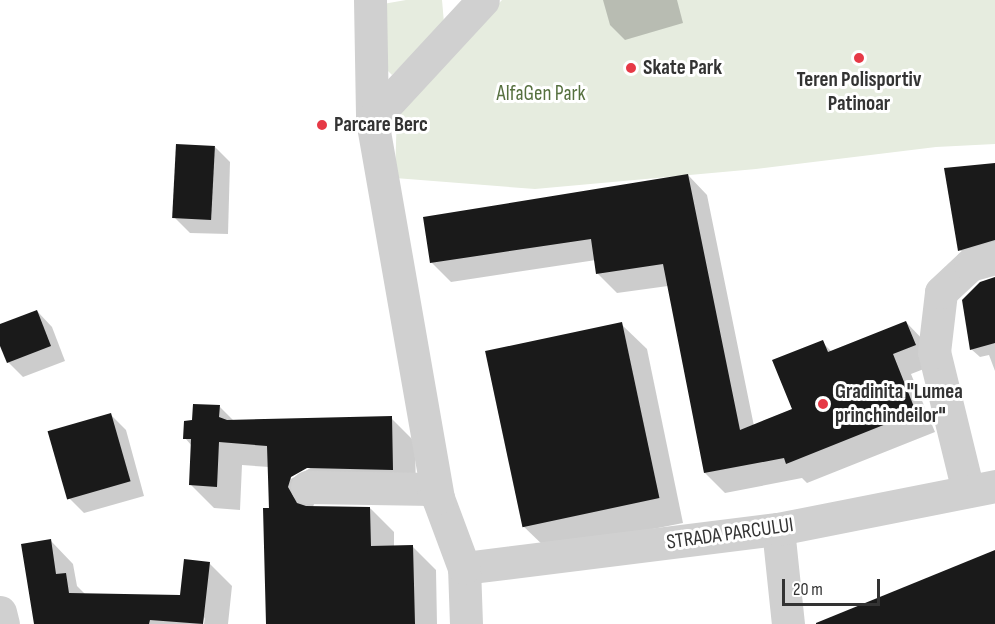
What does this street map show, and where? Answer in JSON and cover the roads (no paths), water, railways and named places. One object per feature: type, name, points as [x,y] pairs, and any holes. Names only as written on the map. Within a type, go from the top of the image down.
[{"type":"street","points":[[370,0],[372,120],[438,498]]},
{"type":"street","points":[[372,120],[483,0]]},
{"type":"street","points":[[982,489],[934,352],[941,292],[970,265],[995,258]]},
{"type":"street","points":[[307,487],[433,489],[464,568],[466,624]]},
{"type":"street","name":"STRADA PARCULUI","points":[[464,568],[778,529],[982,489]]},
{"type":"street","points":[[778,529],[788,624]]},
{"type":"street","points":[[0,612],[3,624]]},
{"type":"place","name":"Teren Polisportiv Patinoar","points":[[859,58]]},
{"type":"place","name":"Skate Park","points":[[631,68]]},
{"type":"place","name":"Parcare Berc","points":[[322,125]]},
{"type":"place","name":"Gradinita \"Lumea princhindeilor\"","points":[[823,404]]},
{"type":"park label","name":"AlfaGen Park","points":[[541,94]]}]
